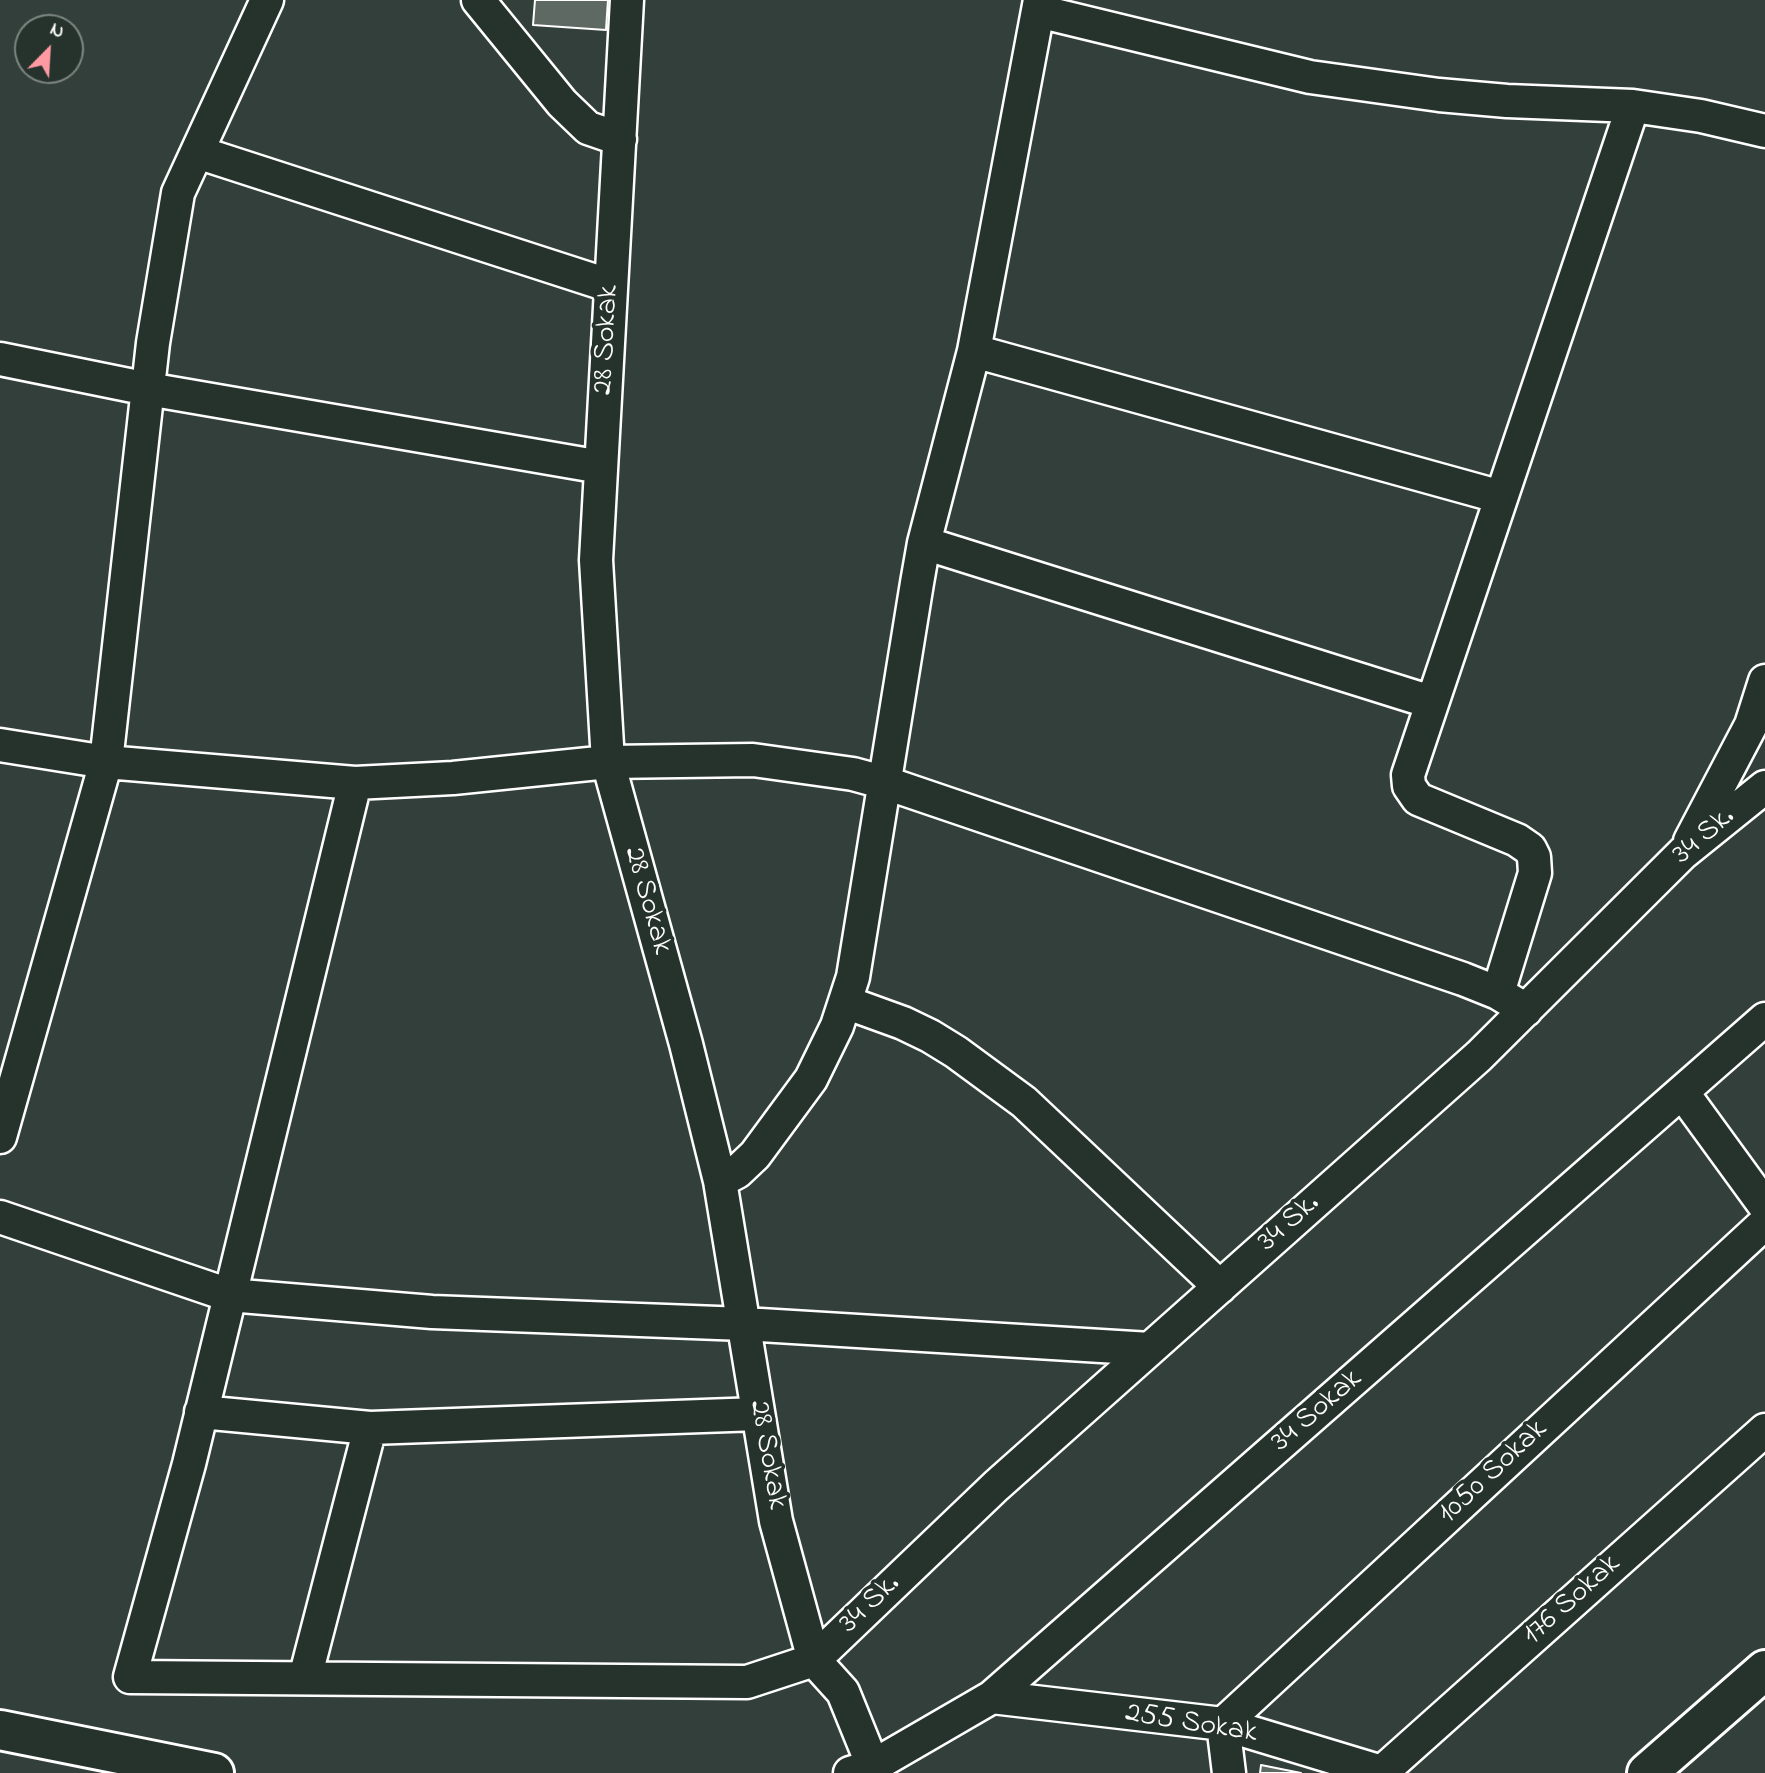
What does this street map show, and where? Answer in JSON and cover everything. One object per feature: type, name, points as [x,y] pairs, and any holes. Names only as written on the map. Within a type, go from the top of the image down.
[{"type":"main road","points":[[1647,1773],[1765,1670]]},
{"type":"main road","points":[[0,1730],[214,1773]]},
{"type":"street","points":[[0,1137],[106,762],[153,343],[178,193],[267,0]]},
{"type":"street","points":[[478,0],[562,103],[588,128],[620,139]]},
{"type":"street","name":"28 Sokak","points":[[627,0],[596,560],[608,762],[687,1044],[720,1181],[776,1521],[814,1660],[843,1692],[865,1771]]},
{"type":"street","points":[[720,1181],[737,1172],[755,1155],[789,1111],[820,1062],[853,977],[925,543],[974,351],[1039,6],[1336,81],[1507,101],[1633,106],[1701,116],[1765,131]]},
{"type":"street","points":[[1498,993],[1535,873],[1534,857],[1524,844],[1418,799],[1409,786],[1408,775],[1633,106]]},
{"type":"street","points":[[197,152],[611,286]]},
{"type":"street","points":[[974,351],[1501,497]]},
{"type":"street","points":[[0,359],[148,389],[601,467]]},
{"type":"street","points":[[925,543],[1432,702]]},
{"type":"street","points":[[1683,853],[1751,725],[1765,681]]},
{"type":"street","points":[[0,745],[106,762],[355,783],[453,778],[608,762],[754,760],[828,770],[886,783],[1463,979],[1498,993],[1526,1010]]},
{"type":"street","points":[[355,783],[201,1412],[130,1677],[747,1682],[814,1660]]},
{"type":"street","name":"34 Sk.","points":[[814,1660],[996,1486],[1479,1056],[1683,853],[1765,787]]},
{"type":"street","points":[[845,1002],[930,1036],[1024,1102],[1220,1287]]},
{"type":"street","name":"34 Sokak","points":[[865,1771],[992,1698],[1765,1018]]},
{"type":"street","points":[[1682,1091],[1765,1206]]},
{"type":"street","points":[[0,1217],[229,1295],[432,1312],[744,1324],[1150,1349]]},
{"type":"street","name":"1050 Sokak","points":[[1223,1724],[1765,1223]]},
{"type":"street","points":[[201,1412],[370,1428],[758,1414]]},
{"type":"street","points":[[305,1678],[370,1428]]},
{"type":"street","name":"176 Sokak","points":[[1383,1773],[1765,1430]]},
{"type":"street","name":"255 Sokak","points":[[992,1698],[1223,1724],[1383,1773]]},
{"type":"street","points":[[1223,1724],[1229,1773]]},
{"type":"building","points":[[535,0],[608,0],[606,30],[533,25]]},
{"type":"building","points":[[1261,1765],[1301,1773],[1260,1773]]}]
